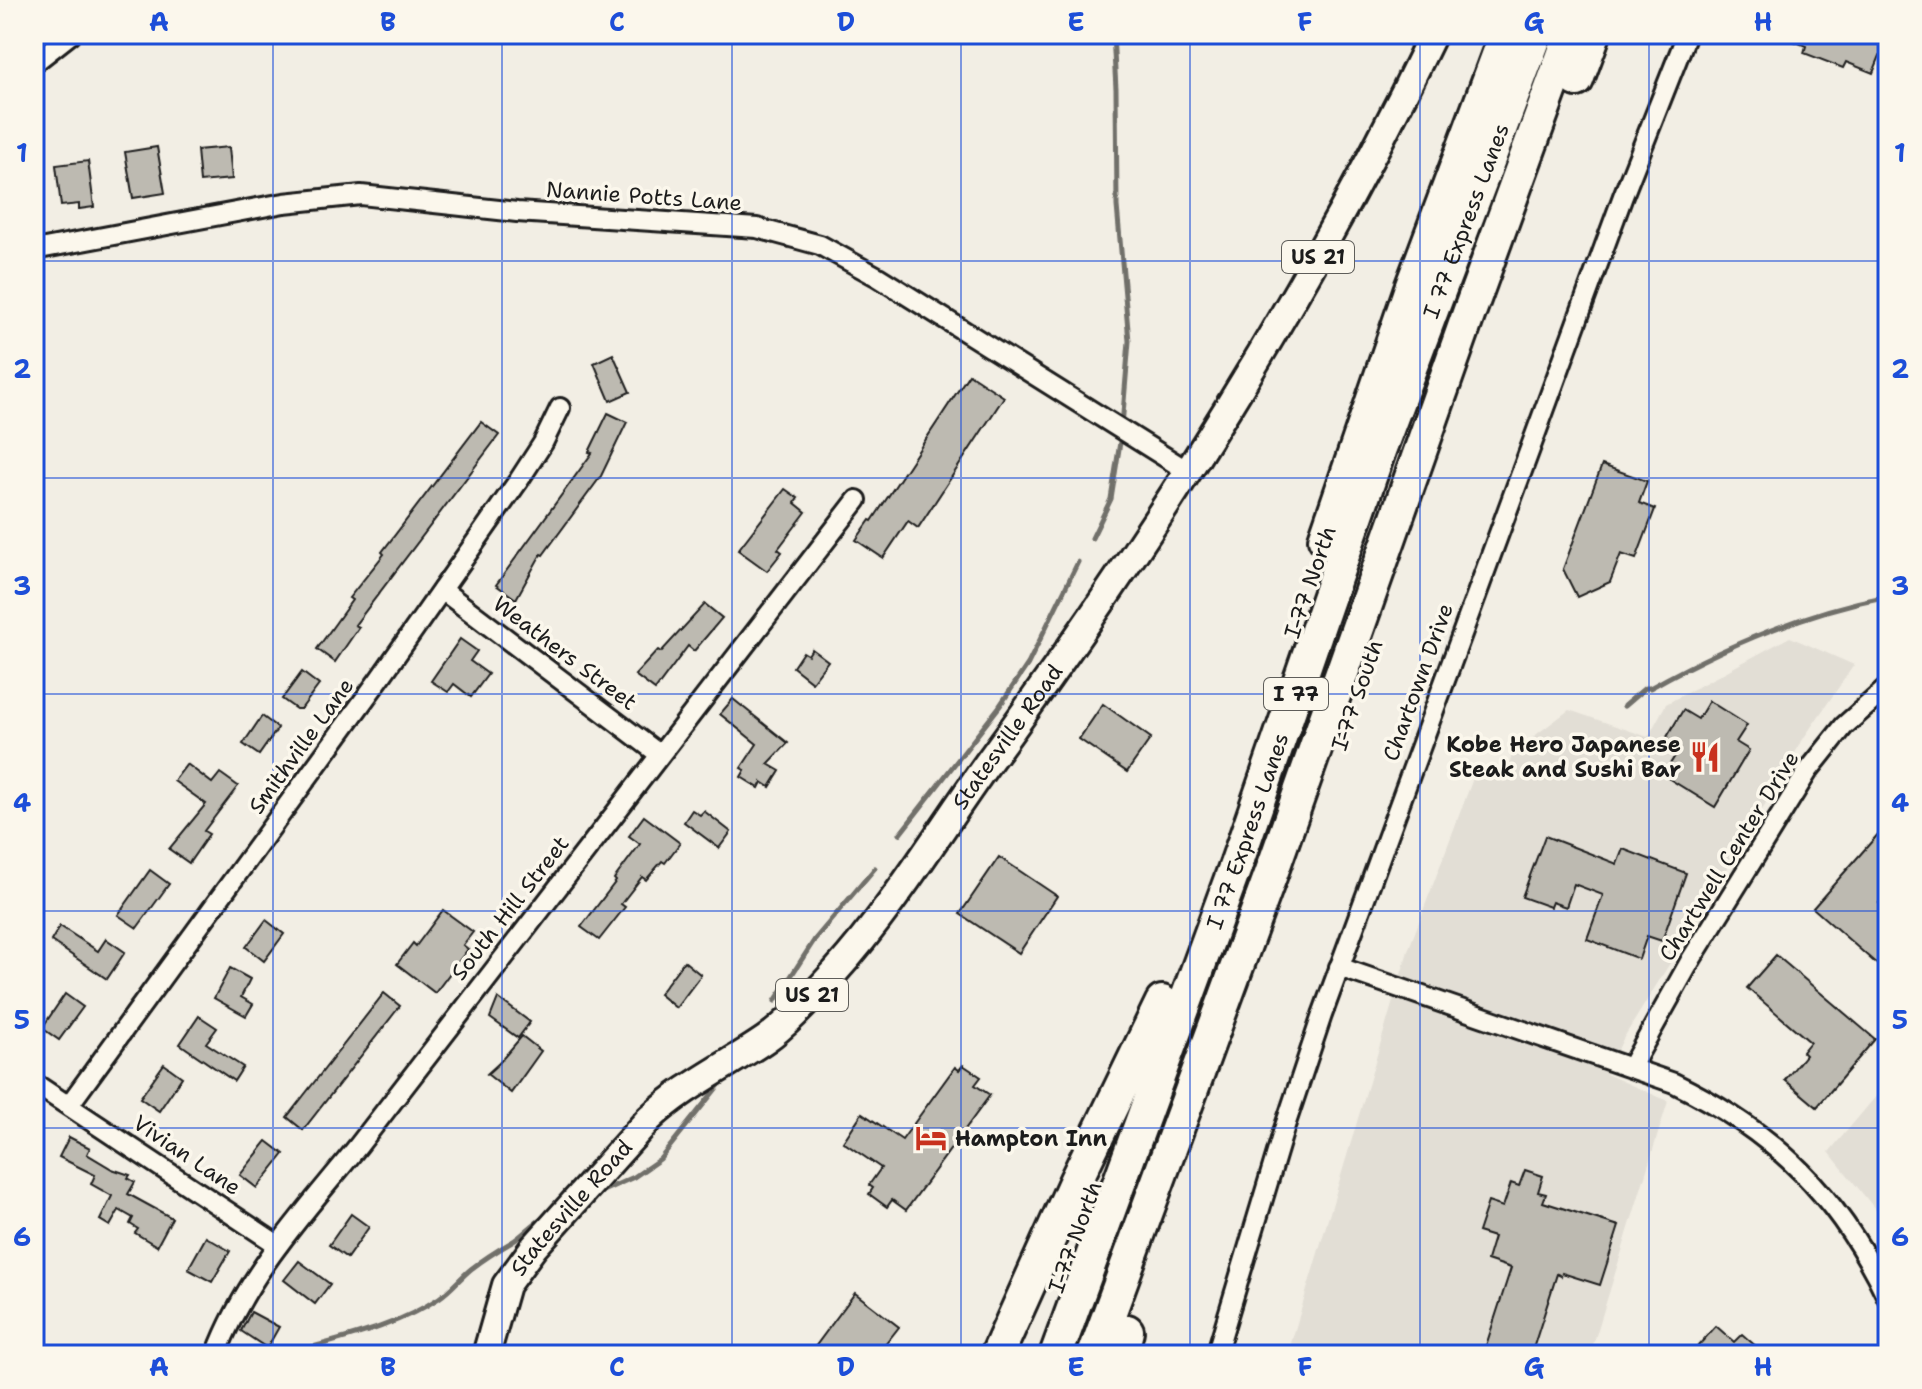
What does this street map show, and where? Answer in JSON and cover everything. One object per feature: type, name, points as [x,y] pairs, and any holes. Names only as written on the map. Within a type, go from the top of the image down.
[{"type":"highway","name":"I-77 North","points":[[1032,1355],[1279,675],[1410,291],[1506,34]]},
{"type":"highway","name":"I 77 Express Lanes","points":[[1056,1355],[1237,862],[1380,448],[1536,34]]},
{"type":"highway","name":"I 77 Express Lanes","points":[[1094,1355],[1271,874],[1571,34]]},
{"type":"highway","name":"I-77 South","points":[[1122,1347],[1594,34]]},
{"type":"highway","points":[[997,1355],[1075,1182],[1162,1002]]},
{"type":"main road","name":"Statesville Road","points":[[486,1355],[506,1285],[544,1235],[669,1100],[769,1037],[834,973],[877,921],[1091,618],[1189,472],[1309,272],[1433,34]]},
{"type":"street","points":[[34,63],[71,34]]},
{"type":"street","name":"Chartown Drive","points":[[1216,1355],[1284,1129],[1339,967],[1618,211],[1687,34]]},
{"type":"street","name":"Nannie Potts Lane","points":[[34,250],[284,203],[361,195],[517,212],[757,228],[820,245],[878,277],[1189,472]]},
{"type":"street","name":"Smithville Lane","points":[[69,1105],[442,590],[543,443],[560,408]]},
{"type":"street","name":"South Hill Street","points":[[216,1355],[243,1296],[278,1245],[857,500]]},
{"type":"street","name":"Weathers Street","points":[[442,590],[659,754]]},
{"type":"street","name":"Chartwell Center Drive","points":[[1631,1067],[1692,958],[1808,771],[1844,726],[1888,687]]},
{"type":"street","points":[[1339,967],[1631,1067],[1674,1083],[1718,1106],[1782,1153],[1816,1186],[1847,1223],[1888,1299]]},
{"type":"street","name":"Vivian Lane","points":[[34,1083],[278,1245]]},
{"type":"shaded area","points":[[1790,637],[1854,665],[1805,736],[1623,1039],[1606,1074],[1668,1101],[1590,1355],[1302,1355],[1289,1350],[1408,951],[1475,773],[1504,782],[1513,752],[1569,710],[1648,737],[1666,704]]},
{"type":"shaded area","points":[[1888,1082],[1888,1225],[1829,1152]]},
{"type":"building","points":[[1777,34],[1888,36],[1873,73],[1846,62],[1843,68],[1804,53],[1806,46]]},
{"type":"building","points":[[157,147],[165,193],[133,198],[125,152]]},
{"type":"building","points":[[229,147],[232,179],[200,182],[197,150]]},
{"type":"building","points":[[88,161],[94,207],[79,209],[79,204],[61,206],[56,165]]},
{"type":"building","points":[[613,354],[630,392],[610,401],[594,363]]},
{"type":"building","points":[[969,374],[1004,397],[918,528],[908,521],[883,558],[856,540],[872,521]]},
{"type":"building","points":[[608,413],[627,422],[601,476],[541,554],[516,599],[496,585],[592,453],[589,452]]},
{"type":"building","points":[[481,422],[499,435],[355,625],[359,627],[335,662],[317,649],[352,600],[349,598],[384,554],[382,552]]},
{"type":"building","points":[[1602,465],[1647,481],[1639,503],[1655,509],[1636,559],[1621,554],[1610,582],[1577,597],[1563,569]]},
{"type":"building","points":[[785,489],[798,498],[795,503],[806,512],[778,549],[782,552],[767,571],[738,550]]},
{"type":"building","points":[[705,604],[722,618],[694,651],[688,646],[655,690],[635,675],[658,650],[661,652]]},
{"type":"building","points":[[460,639],[477,651],[470,661],[488,674],[471,697],[454,684],[448,692],[431,681]]},
{"type":"building","points":[[812,649],[828,661],[812,682],[793,667],[803,652],[808,655]]},
{"type":"building","points":[[302,672],[319,685],[301,709],[296,709],[282,699]]},
{"type":"building","points":[[733,699],[788,743],[768,764],[780,771],[770,787],[762,782],[759,788],[741,777],[745,770],[741,768],[757,744],[720,714]]},
{"type":"building","points":[[1709,701],[1747,725],[1736,742],[1749,750],[1715,807],[1663,775],[1675,756],[1661,747],[1683,710],[1698,719]]},
{"type":"building","points":[[1103,704],[1151,738],[1127,772],[1079,739]]},
{"type":"building","points":[[262,716],[278,728],[259,755],[243,744]]},
{"type":"building","points":[[187,764],[212,783],[220,773],[238,786],[204,831],[209,834],[189,863],[169,849],[206,804],[174,781]]},
{"type":"building","points":[[692,810],[700,815],[704,811],[731,832],[719,848],[684,822]]},
{"type":"building","points":[[644,816],[680,843],[665,863],[662,861],[646,880],[642,877],[621,904],[625,907],[599,940],[581,927],[640,844],[629,836]]},
{"type":"building","points":[[1888,823],[1888,894],[1879,903],[1888,911],[1888,974],[1813,908]]},
{"type":"building","points":[[1545,836],[1617,864],[1623,849],[1686,873],[1662,941],[1647,936],[1639,959],[1587,939],[1603,895],[1574,884],[1566,907],[1552,902],[1550,907],[1522,897]]},
{"type":"building","points":[[999,857],[1057,896],[1019,953],[960,914]]},
{"type":"building","points":[[150,870],[169,884],[137,928],[118,915]]},
{"type":"building","points":[[443,910],[473,932],[463,945],[468,949],[435,993],[397,964],[413,943],[416,946]]},
{"type":"building","points":[[266,920],[284,934],[264,961],[246,947]]},
{"type":"building","points":[[60,926],[98,951],[106,939],[125,952],[107,979],[51,941]]},
{"type":"building","points":[[1776,955],[1875,1039],[1817,1107],[1785,1080],[1805,1055],[1802,1052],[1810,1042],[1747,988]]},
{"type":"building","points":[[684,961],[701,975],[676,1008],[659,994]]},
{"type":"building","points":[[230,968],[250,979],[241,997],[253,1004],[246,1016],[214,998]]},
{"type":"building","points":[[384,993],[400,1006],[303,1130],[287,1117]]},
{"type":"building","points":[[65,994],[83,1007],[59,1040],[42,1028]]},
{"type":"building","points":[[498,998],[530,1022],[518,1038],[490,1018]]},
{"type":"building","points":[[199,1016],[217,1028],[206,1043],[243,1067],[234,1081],[180,1044]]},
{"type":"building","points":[[522,1036],[541,1051],[511,1093],[487,1074]]},
{"type":"building","points":[[164,1064],[182,1077],[159,1111],[140,1098]]},
{"type":"building","name":"Hampton Inn","points":[[963,1065],[981,1077],[975,1085],[990,1095],[906,1210],[892,1200],[887,1207],[869,1194],[873,1188],[869,1185],[881,1168],[843,1142],[862,1113],[902,1140],[955,1067],[959,1070]]},
{"type":"building","points":[[69,1137],[90,1148],[87,1154],[112,1169],[130,1175],[128,1178],[135,1182],[128,1194],[172,1218],[157,1246],[135,1233],[138,1229],[130,1224],[133,1218],[119,1210],[110,1226],[100,1220],[112,1196],[91,1184],[95,1175],[59,1157]]},
{"type":"building","points":[[267,1141],[284,1154],[257,1188],[240,1175]]},
{"type":"building","points":[[1525,1170],[1543,1176],[1538,1192],[1546,1194],[1543,1202],[1619,1226],[1600,1285],[1557,1274],[1531,1355],[1483,1355],[1511,1268],[1487,1260],[1494,1237],[1478,1232],[1488,1202],[1503,1207],[1511,1183],[1519,1186]]},
{"type":"building","points":[[351,1214],[369,1227],[347,1258],[329,1245]]},
{"type":"building","points":[[206,1237],[230,1251],[212,1282],[188,1269]]},
{"type":"building","points":[[299,1261],[330,1284],[315,1304],[284,1280]]},
{"type":"building","points":[[855,1293],[899,1327],[877,1355],[809,1355]]},
{"type":"building","points":[[251,1312],[279,1327],[267,1348],[241,1331]]},
{"type":"building","points":[[1716,1326],[1734,1342],[1742,1334],[1766,1355],[1709,1355],[1698,1346]]},
{"type":"waterway","points":[[1113,34],[1117,206],[1129,341],[1122,426]]},
{"type":"waterway","points":[[1092,538],[1111,499],[1121,436]]},
{"type":"waterway","points":[[900,834],[999,707],[1028,664],[1078,562]]},
{"type":"waterway","points":[[1624,706],[1645,688],[1765,632],[1826,611],[1888,596]]},
{"type":"waterway","points":[[775,1001],[815,939],[875,868]]},
{"type":"waterway","points":[[596,1194],[634,1177],[660,1159],[723,1080]]},
{"type":"waterway","points":[[295,1352],[369,1331],[422,1308],[443,1295],[476,1265],[547,1216]]},
{"type":"place","name":"Kobe Hero Japanese Steak and Sushi Bar","points":[[1705,757]]},
{"type":"place","name":"Hampton Inn","points":[[931,1138]]}]
